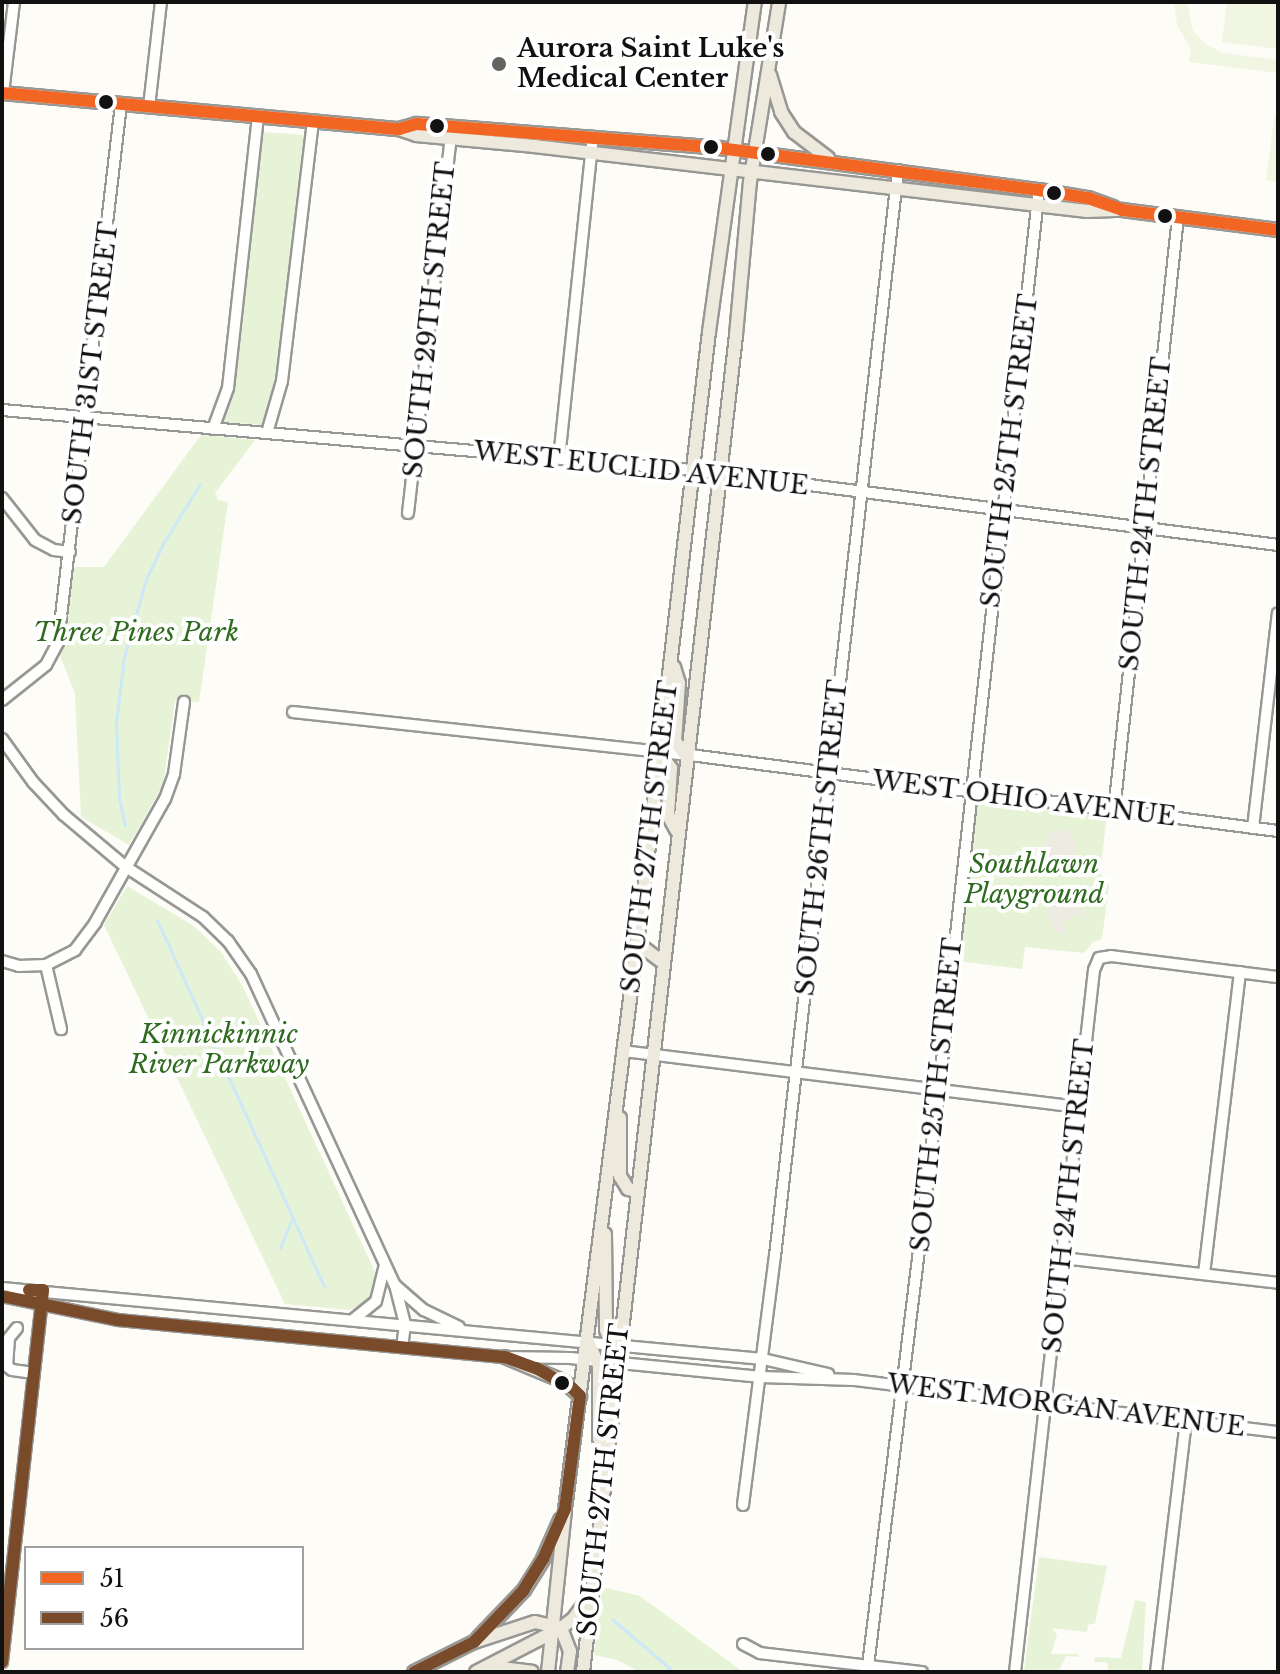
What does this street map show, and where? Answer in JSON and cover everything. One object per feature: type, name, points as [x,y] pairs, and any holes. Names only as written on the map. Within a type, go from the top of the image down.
[{"type":"main road","name":"SOUTH 27TH STREET","points":[[588,1341],[709,332],[755,2]]},
{"type":"main road","name":"SOUTH 27TH STREET","points":[[614,1344],[636,1191],[736,335],[752,171],[779,2]]},
{"type":"main road","points":[[769,71],[781,112],[794,132],[821,154],[842,163]]},
{"type":"main road","points":[[3,93],[399,129],[416,135],[450,132],[593,137],[755,152],[1039,190],[1088,198],[1122,210]]},
{"type":"main road","points":[[450,132],[591,155],[731,168],[1087,211],[1122,210],[1278,230]]},
{"type":"main road","points":[[645,159],[646,142]]},
{"type":"main road","points":[[709,332],[736,335]]},
{"type":"main road","points":[[672,659],[679,683],[675,741],[685,755]]},
{"type":"main road","points":[[660,754],[671,768],[668,815],[677,831]]},
{"type":"main road","points":[[637,943],[662,962]]},
{"type":"main road","points":[[617,1099],[622,1140],[620,1176],[628,1189],[636,1191]]},
{"type":"main road","points":[[603,1207],[618,1362]]},
{"type":"main road","points":[[588,1341],[599,1438],[606,1467]]},
{"type":"main road","points":[[505,1357],[563,1381],[580,1396]]},
{"type":"main road","name":"SOUTH 27TH STREET","points":[[548,1672],[580,1396],[591,1360]]},
{"type":"main road","name":"SOUTH 27TH STREET","points":[[583,1672],[618,1362]]},
{"type":"main road","points":[[474,1642],[524,1590],[543,1559],[565,1509]]},
{"type":"main road","points":[[476,1672],[573,1619],[593,1592]]},
{"type":"main road","points":[[414,1672],[474,1642],[535,1622],[555,1628],[570,1651],[567,1672]]},
{"type":"main road","points":[[476,1672],[501,1668],[532,1672]]},
{"type":"street","points":[[3,93],[14,2]]},
{"type":"street","points":[[149,107],[161,2]]},
{"type":"street","name":"SOUTH 31ST STREET","points":[[2,700],[46,665],[58,642],[121,104]]},
{"type":"street","points":[[213,429],[228,388],[258,116]]},
{"type":"street","points":[[267,433],[282,381],[313,121]]},
{"type":"street","name":"SOUTH 29TH STREET","points":[[408,513],[450,132]]},
{"type":"street","points":[[559,459],[593,137]]},
{"type":"street","name":"SOUTH 26TH STREET","points":[[743,1505],[761,1377],[898,170]]},
{"type":"street","name":"SOUTH 25TH STREET","points":[[868,1666],[939,1090],[1039,190]]},
{"type":"street","name":"SOUTH 24TH STREET","points":[[1114,811],[1178,217]]},
{"type":"street","name":"WEST EUCLID AVENUE","points":[[2,410],[692,470],[1278,545]]},
{"type":"street","points":[[2,498],[35,540],[54,550],[70,552]]},
{"type":"street","points":[[1253,828],[1278,613]]},
{"type":"street","points":[[2,961],[19,966],[46,965],[75,950],[95,923],[165,799],[174,774],[184,702]]},
{"type":"street","name":"WEST OHIO AVENUE","points":[[293,712],[685,755],[1278,831]]},
{"type":"street","points":[[2,739],[33,782],[64,815],[126,867],[203,917],[228,941],[251,974],[395,1285],[405,1324],[402,1347]]},
{"type":"street","name":"SOUTH 24TH STREET","points":[[1015,1672],[1091,989],[1099,958],[1131,957],[1240,972]]},
{"type":"street","points":[[46,965],[61,1029]]},
{"type":"street","points":[[1204,1274],[1240,972],[1278,977]]},
{"type":"street","points":[[623,1051],[1080,1107]]},
{"type":"street","points":[[1063,1258],[1278,1283]]},
{"type":"street","points":[[353,1320],[376,1301],[385,1265]]},
{"type":"street","points":[[395,1285],[424,1310],[468,1331]]},
{"type":"street","name":"WEST MORGAN AVENUE","points":[[2,1288],[763,1359],[854,1380]]},
{"type":"street","points":[[2,1662],[43,1290]]},
{"type":"street","name":"WEST MORGAN AVENUE","points":[[2,1296],[118,1320],[505,1357],[618,1362],[761,1377],[854,1380],[1278,1432]]},
{"type":"street","points":[[17,1328],[9,1338],[7,1366],[12,1370],[34,1373]]},
{"type":"street","points":[[1156,1672],[1186,1421]]},
{"type":"street","points":[[743,1644],[760,1653],[922,1672]]},
{"type":"green space","points":[[1174,2],[1187,2],[1193,31],[1207,45],[1223,53],[1278,60],[1278,73],[1189,62],[1191,49],[1177,25]]},
{"type":"green space","points":[[1227,2],[1278,2],[1278,49],[1222,42]]},
{"type":"green space","points":[[1275,114],[1278,115],[1278,182],[1266,180]]},
{"type":"green space","points":[[263,132],[304,135],[276,382],[262,425],[223,422],[235,390]]},
{"type":"green space","name":"Three Pines Park","points":[[201,435],[255,440],[215,493],[218,500],[228,502],[199,702],[175,701],[163,785],[129,845],[81,817],[75,693],[60,656],[73,567],[104,567]]},
{"type":"green space","name":"Southlawn Playground","points":[[977,800],[1107,815],[1100,873],[1109,886],[1102,939],[1093,942],[1084,953],[1025,947],[1022,969],[957,961]]},
{"type":"green space","name":"Kinnickinnic River Parkway","points":[[127,886],[194,926],[221,952],[242,985],[375,1272],[372,1297],[362,1307],[349,1310],[285,1304],[104,925]]},
{"type":"green space","points":[[1039,1557],[1107,1566],[1095,1623],[1088,1625],[1087,1632],[1052,1628],[1057,1635],[1051,1654],[1079,1654],[1078,1657],[1066,1656],[1058,1672],[1024,1671]]},
{"type":"green space","points":[[602,1587],[640,1596],[743,1672],[640,1672],[617,1660],[594,1655]]},
{"type":"green space","points":[[1135,1600],[1146,1602],[1142,1672],[1109,1672],[1107,1662],[1094,1662],[1095,1657],[1121,1658]]},
{"type":"shaded area","points":[[1060,830],[1071,835],[1076,846],[1071,857],[1060,862],[1049,857],[1044,846],[1049,835]]},
{"type":"shaded area","points":[[1064,894],[1074,907],[1085,910],[1086,916],[1084,922],[1076,913],[1063,924],[1068,935],[1055,932],[1046,914],[1050,901]]},
{"type":"waterway","points":[[125,825],[119,798],[116,723],[124,657],[146,579],[164,542],[200,484]]},
{"type":"waterway","points":[[157,920],[324,1287]]},
{"type":"waterway","points":[[280,1248],[292,1218]]},
{"type":"waterway","points":[[612,1619],[674,1672]]},
{"type":"transit line","name":"51","points":[[2,93],[399,129],[417,124],[719,148],[1039,190],[1088,198],[1122,210],[1278,230]]},
{"type":"transit line","name":"56","points":[[2,1662],[43,1290],[29,1290]]},
{"type":"transit line","name":"56","points":[[2,1296],[118,1320],[505,1357],[536,1368],[572,1388],[580,1396],[565,1509],[543,1559],[524,1590],[474,1642],[414,1672]]},
{"type":"place","name":"Aurora Saint Luke's Medical Center","points":[[499,64]]}]
